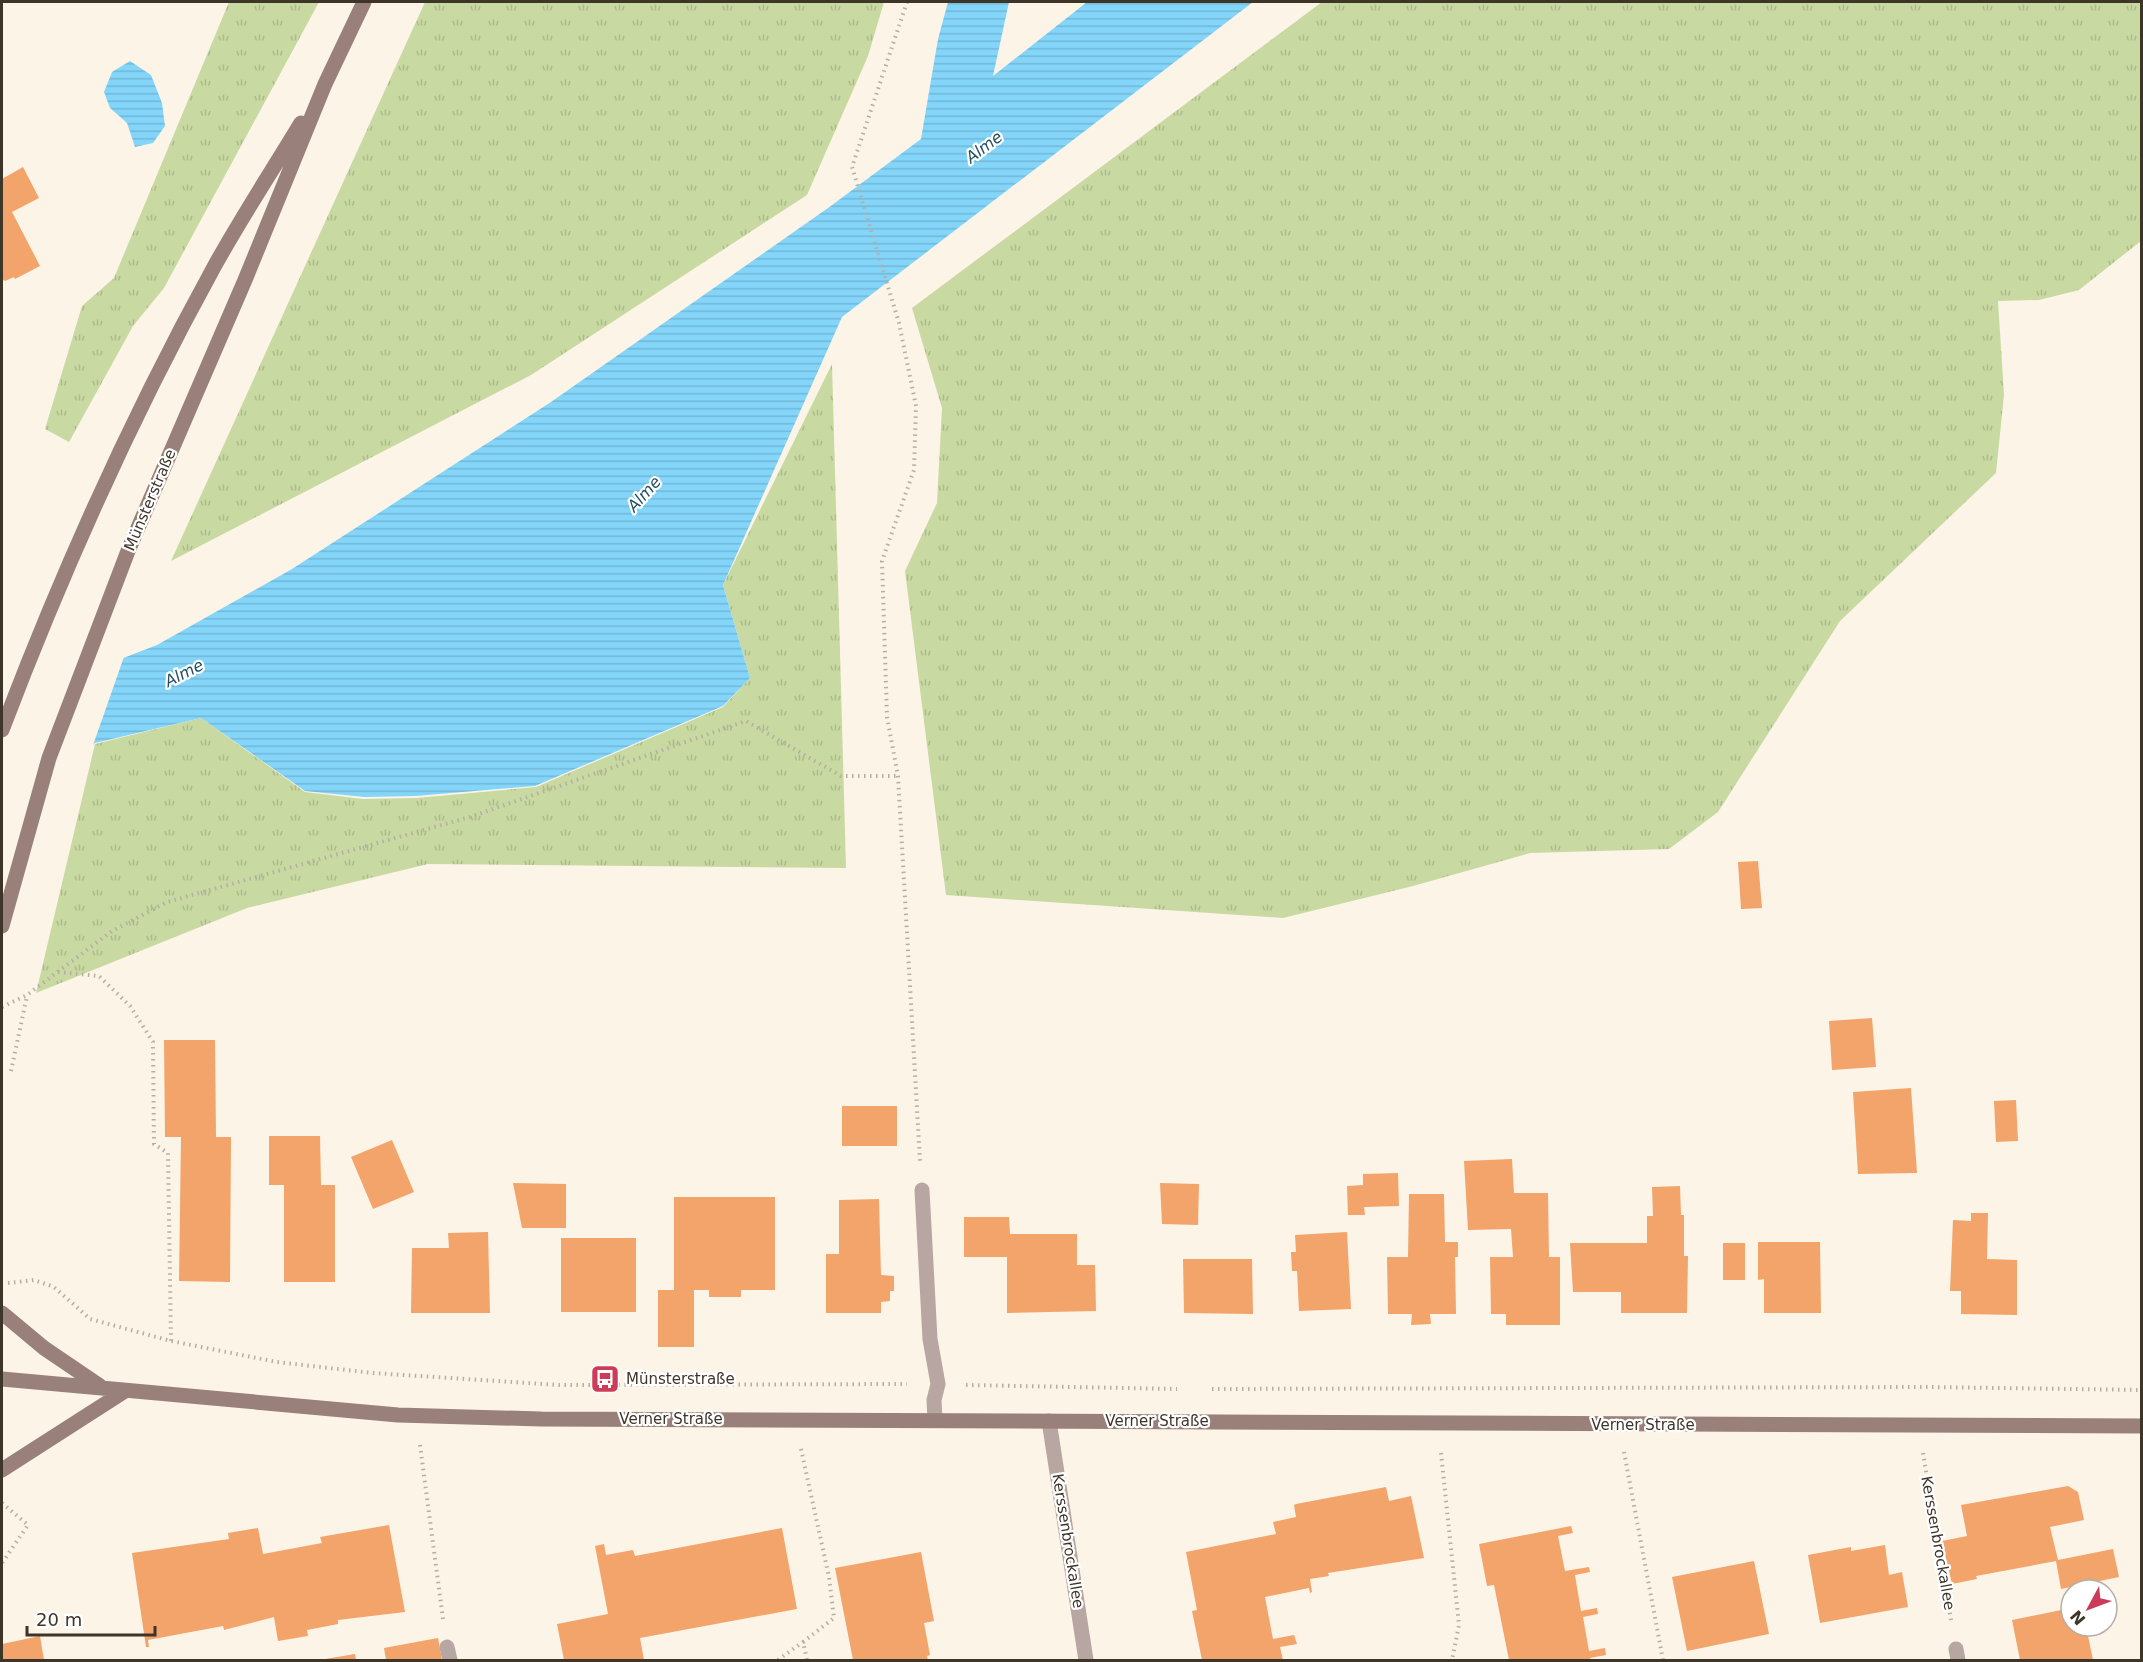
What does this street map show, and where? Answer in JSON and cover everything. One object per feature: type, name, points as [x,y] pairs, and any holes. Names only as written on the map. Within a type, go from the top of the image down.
[{"type":"main road","name":"Münsterstraße","points":[[2,926],[49,759],[128,551],[325,84],[364,2]]},
{"type":"main road","name":"Münsterstraße","points":[[2,730],[40,628],[133,421],[214,267],[325,84]]},
{"type":"main road","points":[[2,1313],[44,1348],[102,1388]]},
{"type":"main road","name":"Verner Straße","points":[[2,1379],[398,1416],[1619,1425],[2142,1426]]},
{"type":"main road","points":[[2,1470],[125,1391]]},
{"type":"street","points":[[922,1190],[930,1339],[938,1384],[934,1400],[935,1420]]},
{"type":"street","name":"Kerssenbrockallee","points":[[1049,1421],[1086,1660]]},
{"type":"path","points":[[907,2],[852,167],[899,323],[916,406],[914,470],[882,561],[887,717],[898,776],[922,1190]]},
{"type":"path","points":[[2,1007],[27,995],[112,931],[167,902],[470,817],[746,721],[842,776],[898,776]]},
{"type":"path","points":[[57,972],[99,976],[130,1006],[153,1042],[154,1144],[168,1153],[171,1341]]},
{"type":"path","points":[[11,1071],[27,995]]},
{"type":"path","points":[[2,1285],[34,1280],[54,1287],[90,1319],[171,1341],[276,1362],[362,1372],[540,1384],[938,1384],[1189,1389]]},
{"type":"path","points":[[1201,1389],[1929,1387],[2142,1390]]},
{"type":"path","points":[[778,1660],[834,1618],[830,1577],[795,1419]]},
{"type":"path","points":[[1437,1422],[1459,1624],[1452,1660]]},
{"type":"path","points":[[1619,1425],[1664,1660]]},
{"type":"path","name":"Kerssenbrockallee","points":[[1918,1426],[1957,1655]]},
{"type":"path","points":[[420,1445],[448,1654]]},
{"type":"path","points":[[2,1503],[28,1525],[2,1563]]},
{"type":"path","points":[[804,1642],[807,1660]]},
{"type":"green space","points":[[229,2],[319,2],[164,288],[133,326],[69,442],[45,429],[82,306],[114,278]]},
{"type":"green space","points":[[425,2],[884,2],[868,56],[807,195],[531,375],[171,561]]},
{"type":"green space","points":[[1322,2],[2141,2],[2141,241],[2079,290],[2039,300],[1998,301],[2004,395],[1996,473],[1840,621],[1718,812],[1669,849],[1530,853],[1413,886],[1283,918],[946,895],[905,571],[937,503],[942,408],[912,308]]},
{"type":"green space","points":[[832,364],[846,868],[428,864],[247,908],[36,993],[95,744],[201,718],[305,792],[363,799],[416,798],[536,787],[723,707],[750,678],[723,585]]},
{"type":"water","name":"Alme","points":[[948,2],[1009,2],[993,76],[1087,2],[1253,2],[842,317],[723,585],[750,678],[723,706],[535,786],[416,796],[364,797],[305,791],[201,718],[95,743],[2,807],[2,705],[157,645],[292,569],[551,402],[828,208],[921,139],[938,39]]},
{"type":"water","points":[[130,61],[151,75],[162,103],[165,126],[153,143],[135,147],[127,123],[110,108],[104,92],[112,72]]},
{"type":"pier","points":[[125,654],[92,748],[2,810],[2,702]]},
{"type":"building","points":[[23,167],[39,198],[12,212],[40,266],[15,279],[14,277],[5,281],[2,279],[2,179]]},
{"type":"building","points":[[1758,861],[1762,908],[1741,909],[1738,862]]},
{"type":"building","points":[[1872,1018],[1876,1067],[1832,1070],[1829,1021]]},
{"type":"building","points":[[164,1040],[215,1040],[216,1137],[231,1137],[230,1282],[179,1281],[181,1137],[165,1137]]},
{"type":"building","points":[[1911,1088],[1917,1173],[1858,1174],[1853,1092]]},
{"type":"building","points":[[2016,1100],[2018,1141],[1996,1142],[1994,1101]]},
{"type":"building","points":[[842,1106],[897,1106],[897,1146],[842,1146]]},
{"type":"building","points":[[269,1136],[320,1136],[321,1185],[335,1185],[335,1282],[284,1282],[284,1185],[269,1185]]},
{"type":"building","points":[[392,1140],[414,1192],[373,1209],[351,1157]]},
{"type":"building","points":[[1512,1159],[1514,1193],[1548,1193],[1549,1257],[1560,1257],[1560,1325],[1506,1325],[1506,1314],[1491,1314],[1490,1257],[1513,1257],[1511,1229],[1468,1230],[1464,1161]]},
{"type":"building","points":[[1398,1173],[1399,1206],[1364,1207],[1365,1215],[1348,1215],[1347,1186],[1363,1185],[1363,1174]]},
{"type":"building","points":[[513,1183],[566,1184],[566,1228],[522,1228]]},
{"type":"building","points":[[1160,1183],[1199,1184],[1198,1225],[1162,1224]]},
{"type":"building","points":[[1680,1186],[1681,1215],[1684,1215],[1684,1256],[1688,1256],[1687,1313],[1621,1313],[1621,1292],[1573,1292],[1570,1243],[1647,1243],[1647,1216],[1653,1216],[1652,1187]]},
{"type":"building","points":[[1409,1194],[1444,1194],[1445,1242],[1458,1242],[1458,1257],[1455,1257],[1456,1314],[1430,1314],[1431,1324],[1411,1325],[1412,1314],[1388,1314],[1387,1257],[1408,1257]]},
{"type":"building","points":[[674,1197],[775,1197],[775,1290],[741,1290],[741,1297],[709,1297],[709,1290],[694,1290],[694,1347],[658,1347],[658,1290],[674,1290]]},
{"type":"building","points":[[879,1199],[881,1275],[894,1276],[894,1291],[890,1291],[890,1301],[881,1302],[881,1313],[826,1313],[826,1254],[839,1254],[839,1200]]},
{"type":"building","points":[[1971,1213],[1988,1213],[1987,1259],[2017,1260],[2017,1315],[1961,1314],[1961,1291],[1950,1291],[1953,1220],[1971,1221]]},
{"type":"building","points":[[964,1217],[1009,1217],[1010,1234],[1077,1234],[1077,1265],[1095,1265],[1096,1311],[1007,1313],[1007,1257],[964,1257]]},
{"type":"building","points":[[488,1232],[490,1313],[411,1313],[412,1248],[449,1248],[448,1233]]},
{"type":"building","points":[[1347,1232],[1351,1309],[1299,1311],[1297,1271],[1292,1271],[1291,1252],[1296,1252],[1295,1235]]},
{"type":"building","points":[[561,1238],[636,1238],[636,1312],[561,1312]]},
{"type":"building","points":[[1758,1242],[1820,1242],[1821,1313],[1764,1313],[1764,1279],[1758,1280]]},
{"type":"building","points":[[1723,1243],[1745,1243],[1745,1280],[1723,1280]]},
{"type":"building","points":[[1183,1259],[1252,1259],[1253,1314],[1184,1313]]},
{"type":"building","points":[[2068,1486],[2078,1492],[2084,1520],[2050,1527],[2058,1560],[2113,1549],[2119,1577],[2059,1578],[2056,1561],[1976,1576],[1977,1579],[1952,1584],[1942,1541],[1967,1536],[1961,1505]]},
{"type":"building","points":[[1386,1487],[1389,1501],[1411,1496],[1424,1558],[1328,1573],[1329,1576],[1310,1579],[1312,1592],[1310,1593],[1309,1588],[1265,1597],[1273,1639],[1294,1635],[1297,1644],[1280,1647],[1283,1660],[1202,1660],[1192,1611],[1197,1610],[1186,1552],[1276,1534],[1273,1522],[1296,1517],[1294,1505],[1296,1504]]},
{"type":"building","points":[[389,1525],[405,1612],[338,1620],[338,1624],[307,1630],[308,1636],[278,1641],[274,1617],[224,1630],[223,1626],[148,1640],[149,1647],[146,1647],[132,1553],[229,1539],[228,1533],[258,1528],[263,1554],[322,1543],[320,1537]]},
{"type":"building","points":[[1571,1526],[1573,1533],[1558,1536],[1565,1571],[1589,1567],[1590,1572],[1575,1575],[1581,1611],[1597,1608],[1598,1614],[1583,1617],[1589,1651],[1605,1648],[1606,1655],[1590,1658],[1591,1660],[1509,1660],[1494,1585],[1487,1586],[1479,1544]]},
{"type":"building","points":[[782,1528],[797,1609],[640,1638],[644,1660],[564,1660],[557,1624],[608,1614],[595,1546],[604,1544],[606,1555],[633,1550],[635,1556]]},
{"type":"building","points":[[1885,1545],[1889,1575],[1902,1572],[1908,1607],[1820,1623],[1808,1555],[1851,1547],[1851,1551]]},
{"type":"building","points":[[921,1552],[934,1621],[924,1623],[930,1655],[927,1656],[928,1660],[853,1660],[835,1568]]},
{"type":"building","points":[[1754,1561],[1769,1634],[1687,1651],[1672,1577]]},
{"type":"building","points":[[2059,1610],[2059,1638],[2088,1638],[2093,1660],[2020,1660],[2012,1620]]},
{"type":"building","points":[[40,1636],[44,1660],[2,1660],[2,1644]]},
{"type":"building","points":[[438,1638],[442,1660],[386,1660],[384,1648]]},
{"type":"building","points":[[355,1654],[356,1660],[325,1660],[325,1659]]},
{"type":"place","name":"Münsterstraße","points":[[605,1379]]}]
